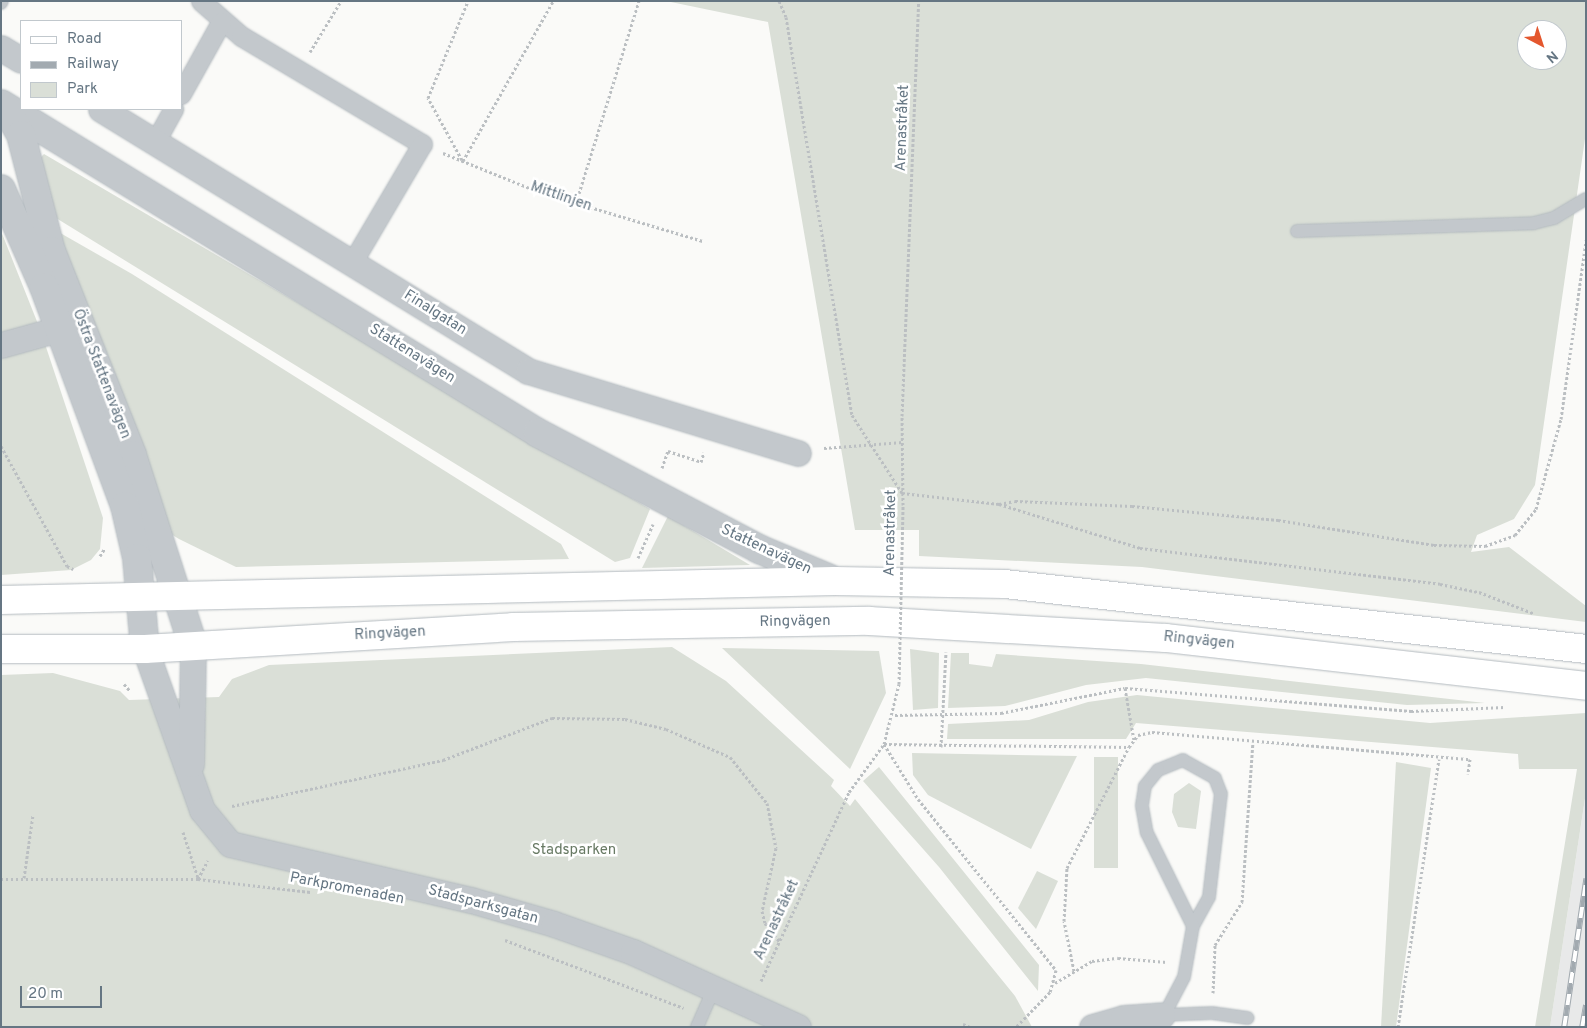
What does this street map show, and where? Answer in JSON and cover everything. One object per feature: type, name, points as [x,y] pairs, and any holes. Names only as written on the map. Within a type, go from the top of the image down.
[{"type":"main road","points":[[1,600],[835,581],[1006,584],[1586,649]]},
{"type":"main road","name":"Ringvägen","points":[[1,648],[144,649],[513,627],[869,621],[1166,638],[1586,686]]},
{"type":"street","points":[[201,1],[221,22],[422,144],[352,263]]},
{"type":"street","points":[[182,92],[221,22]]},
{"type":"street","points":[[1,48],[20,59]]},
{"type":"street","name":"Östra Stattenavägen","points":[[3,105],[20,136],[69,323],[125,506],[141,596],[144,649]]},
{"type":"street","name":"Stattenavägen","points":[[3,105],[538,433],[759,549],[835,581]]},
{"type":"street","name":"Finalgatan","points":[[103,110],[528,370],[798,453]]},
{"type":"street","points":[[155,142],[172,110]]},
{"type":"street","name":"Östra Stattenavägen","points":[[1,189],[69,323],[180,595],[194,645]]},
{"type":"street","points":[[1,345],[69,323]]},
{"type":"street","name":"Stadsparksgatan","points":[[190,780],[194,645]]},
{"type":"street","name":"Stadsparksgatan","points":[[144,649],[202,810],[219,836],[242,850],[398,882],[554,924],[633,952],[798,1027]]},
{"type":"street","points":[[1092,1027],[1123,1018],[1165,1023]]},
{"type":"lane","points":[[1297,231],[1534,223],[1554,218],[1586,198]]},
{"type":"lane","points":[[1165,1023],[1187,960],[1193,926],[1209,897],[1221,794],[1215,778],[1184,760],[1158,770],[1145,786],[1142,806],[1147,833],[1193,926]]},
{"type":"lane","points":[[700,1021],[714,988]]},
{"type":"lane","points":[[1165,1023],[1212,1013],[1248,1018]]},
{"type":"path","points":[[299,70],[341,1]]},
{"type":"path","points":[[463,161],[428,98],[468,1]]},
{"type":"path","points":[[463,161],[553,1]]},
{"type":"path","points":[[576,203],[640,1]]},
{"type":"path","points":[[779,1],[786,17],[852,415],[902,493],[999,504],[1140,548],[1440,584],[1479,592],[1536,614]]},
{"type":"path","name":"Arenastråket","points":[[750,1005],[849,792],[884,744],[895,715],[899,684],[903,442],[919,1]]},
{"type":"path","name":"Mittlinjen","points":[[422,144],[576,203],[702,241]]},
{"type":"path","points":[[999,504],[1015,501],[1132,506],[1278,520],[1434,545],[1485,546],[1515,535],[1536,509],[1561,419],[1586,240]]},
{"type":"path","points":[[798,453],[903,442]]},
{"type":"path","points":[[1,446],[67,566],[80,572]]},
{"type":"path","points":[[941,747],[947,644]]},
{"type":"path","points":[[1125,688],[1134,740]]},
{"type":"path","points":[[895,715],[1001,713],[1125,688],[1411,711],[1487,710],[1515,705]]},
{"type":"path","points":[[219,836],[234,803],[410,769],[474,751],[508,732],[552,718],[625,719],[707,744],[730,757],[749,776],[767,803],[774,825],[776,848],[762,910],[765,923],[779,941]]},
{"type":"path","points":[[1212,1013],[1215,945],[1242,902],[1253,742]]},
{"type":"path","points":[[884,744],[918,800],[1045,954],[1056,970],[1055,984]]},
{"type":"path","points":[[1074,970],[1064,921],[1067,868],[1129,747]]},
{"type":"path","points":[[1398,1027],[1439,759]]},
{"type":"path","points":[[24,878],[33,815]]},
{"type":"path","name":"Parkpromenaden","points":[[1,879],[198,879],[316,893]]},
{"type":"path","points":[[496,936],[700,1021]]},
{"type":"path","points":[[1016,1027],[1055,984],[1074,970],[1092,961],[1118,958],[1187,960],[1214,964]]},
{"type":"path","points":[[963,1024],[970,1027]]},
{"type":"shaded area","points":[[1586,792],[1586,1027],[1550,1027]]},
{"type":"green space","points":[[666,1],[1586,1],[1586,132],[1535,485],[1514,519],[1477,535],[1471,552],[1509,547],[1586,606],[1586,622],[1142,567],[919,556],[919,530],[855,530],[768,22]]},
{"type":"green space","points":[[44,154],[650,509],[630,558],[615,562],[43,210],[38,160]]},
{"type":"green space","points":[[48,226],[132,274],[561,544],[569,559],[236,567],[171,534]]},
{"type":"green space","points":[[1,231],[40,329],[103,518],[100,549],[91,560],[71,570],[1,575]]},
{"type":"green space","points":[[668,516],[750,565],[642,568]]},
{"type":"green space","name":"Stadsparken","points":[[672,647],[726,681],[834,780],[831,786],[850,806],[855,799],[1015,996],[1032,1027],[1,1027],[1,675],[53,673],[120,691],[129,700],[219,697],[232,679],[269,665]]},
{"type":"green space","points":[[722,648],[879,651],[886,693],[850,769]]},
{"type":"green space","points":[[910,649],[939,653],[938,708],[913,710]]},
{"type":"green space","points":[[951,653],[969,653],[969,664],[992,667],[996,654],[1141,664],[1485,703],[1407,705],[1146,678],[1086,685],[1005,706],[948,708]]},
{"type":"green space","points":[[1137,695],[1430,723],[1586,713],[1586,792],[1550,1027],[1535,1027],[1577,769],[1519,769],[1518,754],[1136,723],[1126,739],[947,739],[948,724],[1029,720],[1088,702]]},
{"type":"green space","points":[[912,753],[1077,756],[1031,849],[928,795],[913,775]]},
{"type":"green space","points":[[1094,757],[1118,757],[1118,868],[1094,868]]},
{"type":"green space","points":[[1396,762],[1431,768],[1396,1027],[1381,1027]]},
{"type":"green space","points":[[879,767],[1039,965],[1038,991],[939,867],[863,781]]},
{"type":"green space","points":[[1189,783],[1201,791],[1196,829],[1178,827],[1172,812],[1174,794]]},
{"type":"green space","points":[[1037,871],[1058,881],[1036,929],[1018,908]]},
{"type":"railway","points":[[1564,1027],[1586,879]]},
{"type":"railway","points":[[1582,1027],[1586,1005]]}]
